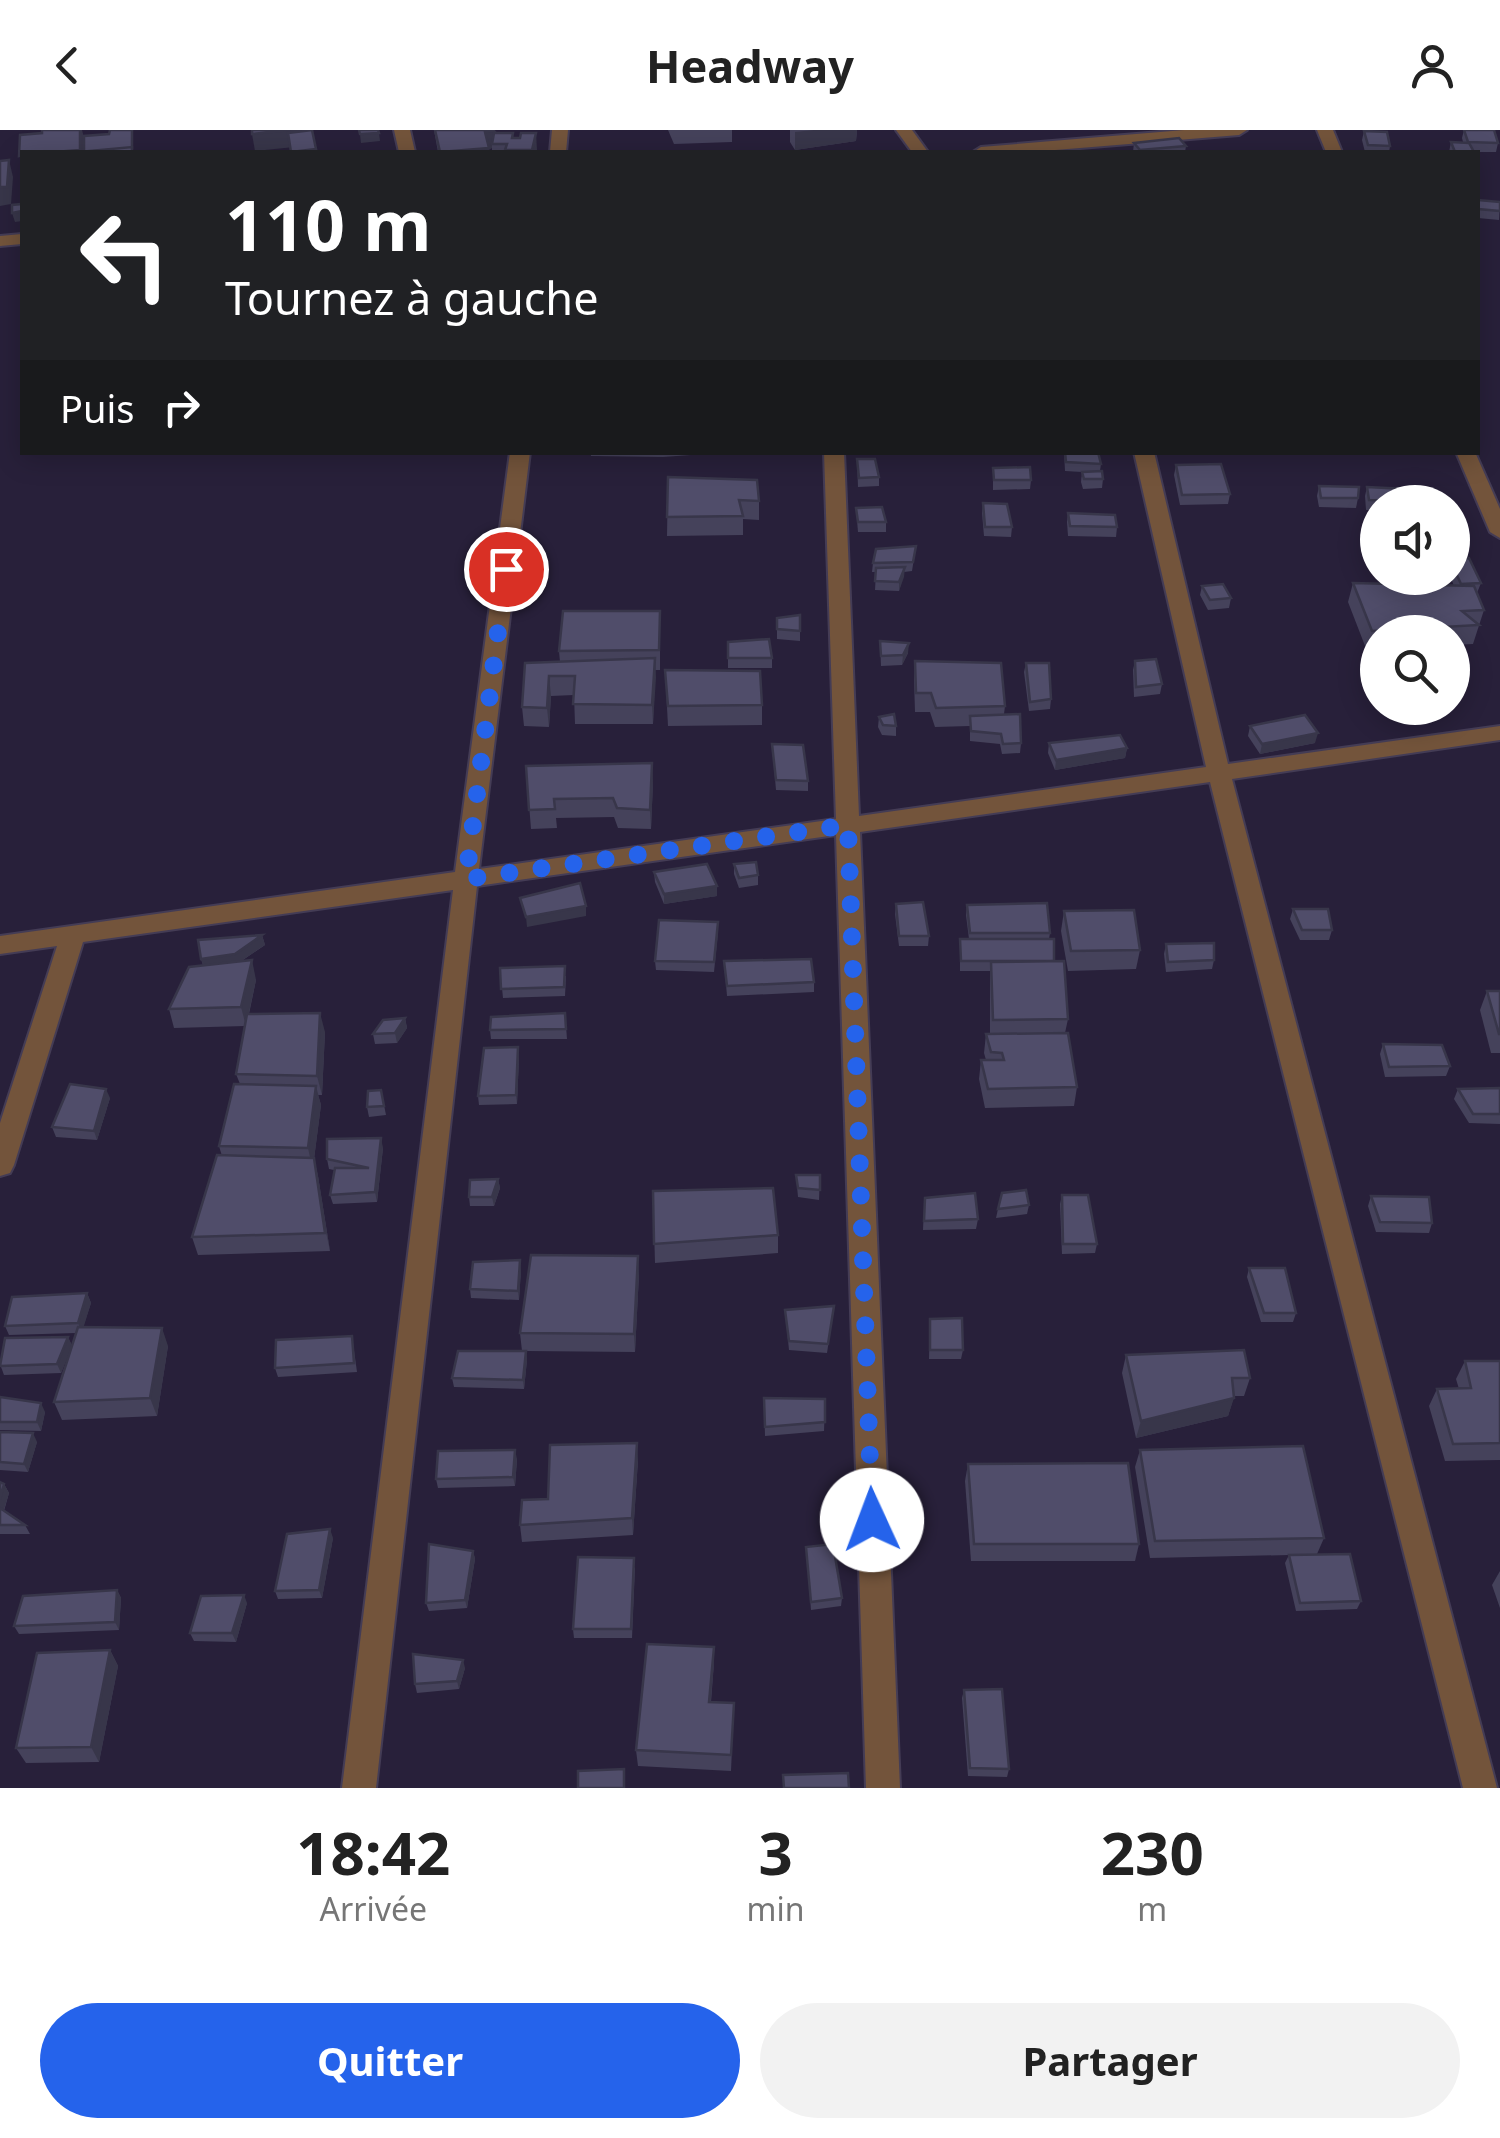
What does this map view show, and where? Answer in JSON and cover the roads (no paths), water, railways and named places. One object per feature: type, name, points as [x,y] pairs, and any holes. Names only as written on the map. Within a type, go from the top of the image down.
[{"type":"street","points":[[1004,150],[1239,130]]},
{"type":"street","points":[[359,1788],[520,455]]},
{"type":"street","points":[[834,455],[883,1788]]},
{"type":"street","points":[[1145,455],[1219,773],[1480,1788]]},
{"type":"street","points":[[1466,455],[1500,532]]},
{"type":"street","points":[[0,944],[1500,733]]},
{"type":"street","points":[[0,1164],[72,934]]}]
